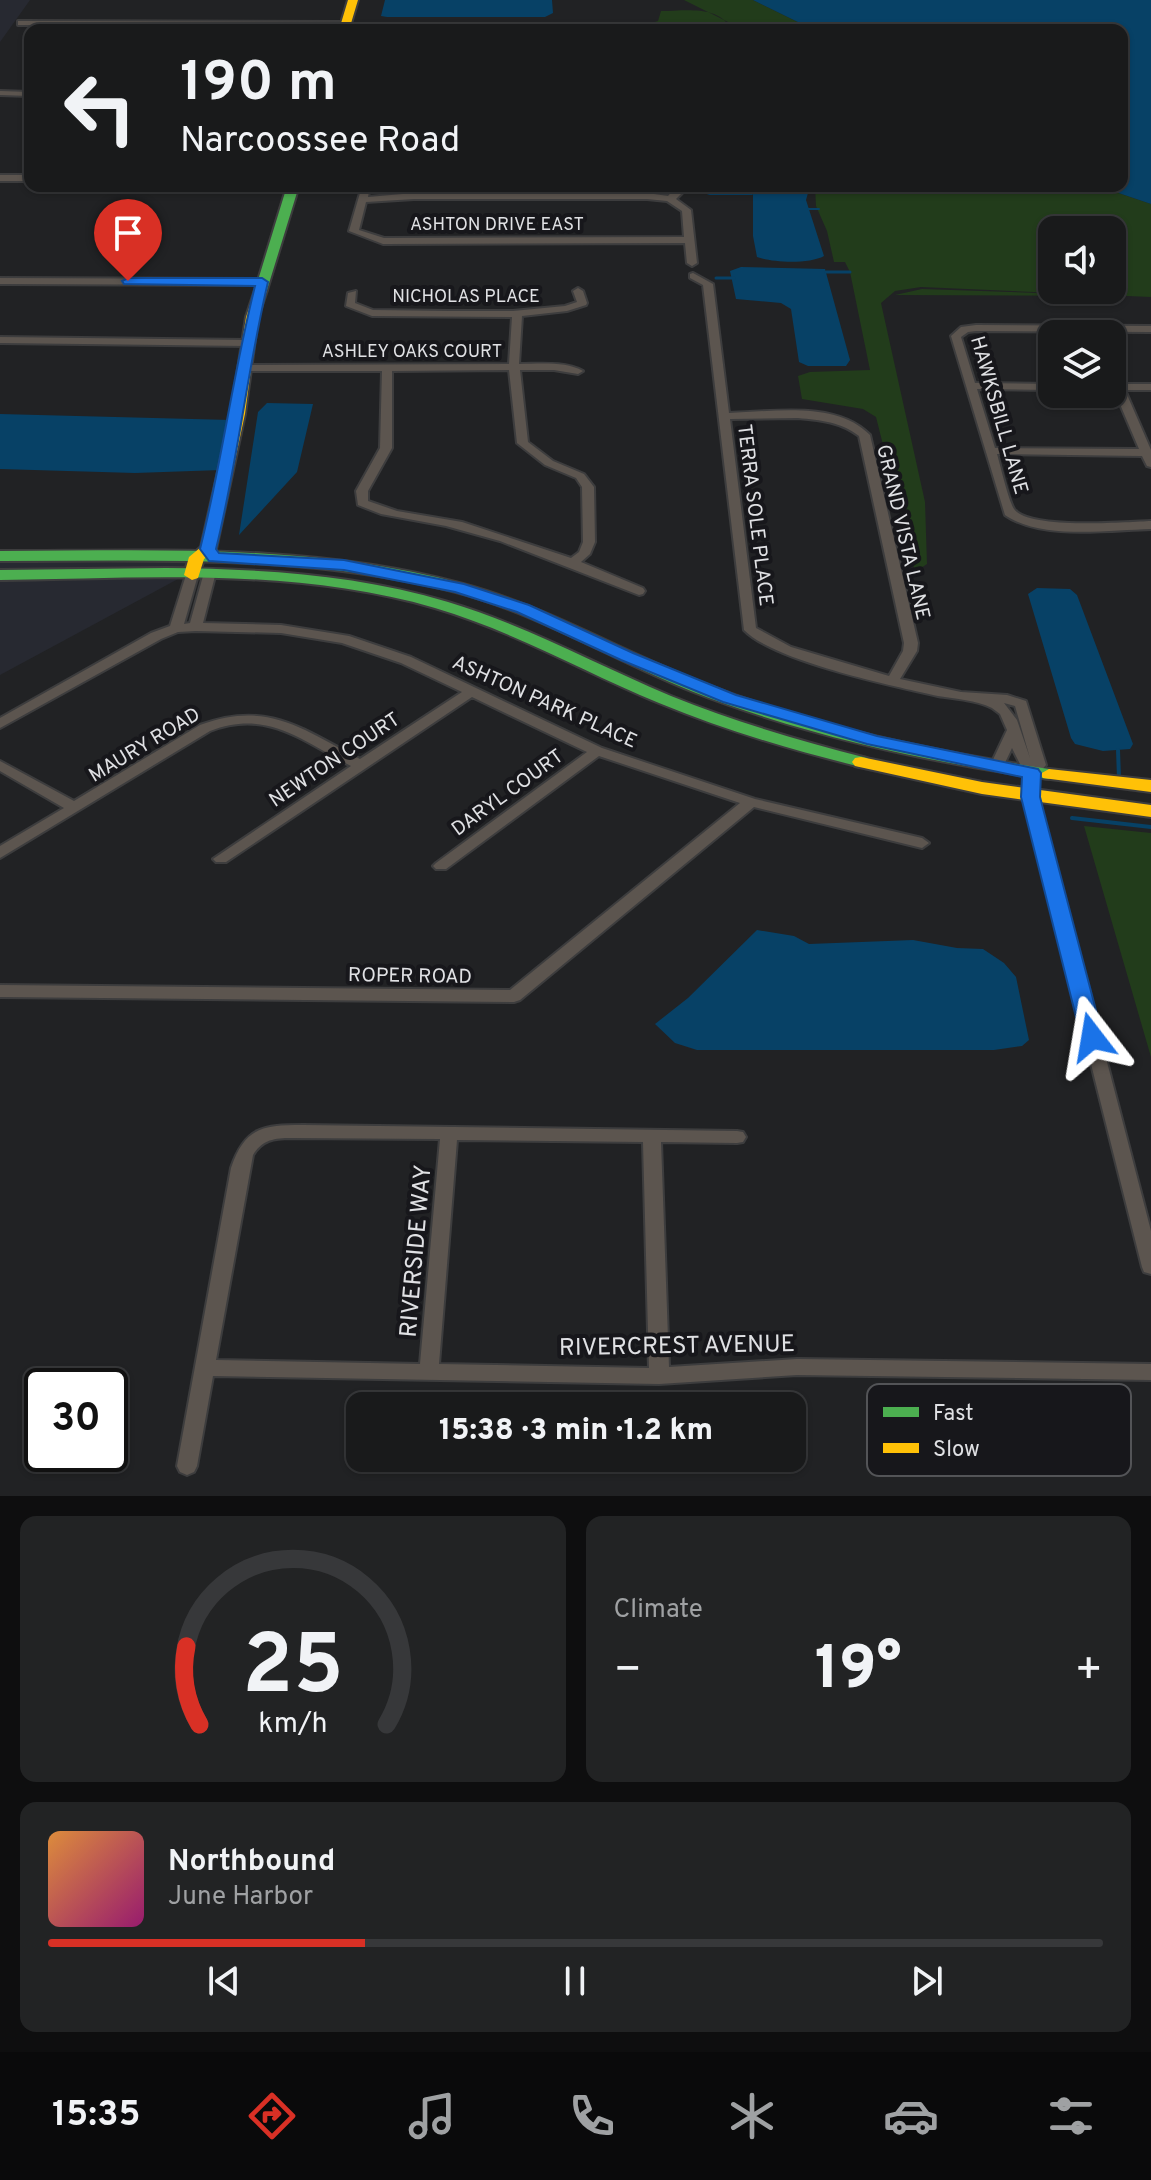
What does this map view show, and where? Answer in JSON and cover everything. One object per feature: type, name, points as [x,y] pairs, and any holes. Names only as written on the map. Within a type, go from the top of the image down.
[{"type":"main road","points":[[346,24],[353,0]]},
{"type":"main road","points":[[204,563],[226,477],[247,343],[262,282],[291,192]]},
{"type":"main road","points":[[0,556],[204,563],[334,583],[455,609],[528,636],[620,681],[708,716],[855,761],[1031,797],[1151,811]]},
{"type":"main road","points":[[0,575],[298,560],[344,565],[459,587],[523,608],[627,657],[729,699],[874,740],[1031,773],[1151,786]]},
{"type":"main road","points":[[1031,773],[1031,797]]},
{"type":"street","points":[[21,23],[102,24]]},
{"type":"street","points":[[0,93],[24,94]]},
{"type":"street","points":[[0,178],[24,178]]},
{"type":"street","name":"ASHTON DRIVE EAST","points":[[365,192],[354,231],[383,241],[689,240]]},
{"type":"street","points":[[363,200],[532,192]]},
{"type":"street","points":[[579,192],[670,199],[686,210],[689,240]]},
{"type":"street","points":[[670,199],[678,192]]},
{"type":"street","name":"TERRA SOLE PLACE","points":[[689,240],[692,269],[708,284],[750,630],[774,646],[893,680],[973,698],[1004,709],[1010,715],[1012,733],[1022,763],[1031,773],[1039,765],[1021,704],[1007,699],[973,698]]},
{"type":"street","points":[[0,281],[262,282]]},
{"type":"street","name":"NICHOLAS PLACE","points":[[353,293],[350,304],[372,313],[551,312],[582,303],[578,291]]},
{"type":"street","points":[[517,312],[514,367],[523,443],[549,463],[580,476],[588,487],[589,542],[584,554],[574,562]]},
{"type":"street","name":"HAWKSBILL LANE","points":[[1038,330],[965,329],[956,336],[1009,512],[1020,521],[1151,525]]},
{"type":"street","points":[[1126,330],[1151,329]]},
{"type":"street","points":[[0,340],[247,343]]},
{"type":"street","points":[[387,367],[386,448],[362,491],[362,503],[376,511],[453,524],[574,562],[639,591]]},
{"type":"street","name":"ASHLEY OAKS COURT","points":[[245,368],[554,367],[578,371]]},
{"type":"street","points":[[972,386],[1038,387]]},
{"type":"street","points":[[1126,387],[1151,387]]},
{"type":"street","points":[[991,451],[1149,456],[1125,408]]},
{"type":"street","name":"GRAND VISTA LANE","points":[[724,416],[826,418],[850,424],[864,435],[911,643],[910,651],[893,680]]},
{"type":"street","points":[[196,627],[204,563]]},
{"type":"street","points":[[176,628],[204,563]]},
{"type":"street","name":"ASHTON PARK PLACE","points":[[0,724],[156,636],[176,628],[281,629],[344,639],[406,660],[597,751],[751,802],[922,843]]},
{"type":"street","name":"NEWTON COURT","points":[[221,859],[470,692]]},
{"type":"street","name":"MAURY ROAD","points":[[0,853],[205,728],[231,720],[277,722],[360,765]]},
{"type":"street","points":[[997,766],[1012,733]]},
{"type":"street","name":"DARYL COURT","points":[[441,866],[597,751]]},
{"type":"street","points":[[0,765],[75,808]]},
{"type":"street","points":[[1031,797],[1151,1267]]},
{"type":"street","name":"ROPER ROAD","points":[[0,991],[514,996],[751,802]]},
{"type":"street","points":[[187,1466],[240,1168],[244,1152],[254,1138],[276,1132],[303,1131],[737,1137]]},
{"type":"street","name":"RIVERSIDE WAY","points":[[429,1372],[449,1133]]},
{"type":"street","points":[[652,1136],[659,1376]]},
{"type":"street","name":"RIVERCREST AVENUE","points":[[205,1368],[659,1376],[797,1367],[1151,1372]]},
{"type":"shaded area","points":[[0,0],[30,0],[0,42]]},
{"type":"shaded area","points":[[0,560],[189,560],[186,572],[0,572]]},
{"type":"shaded area","points":[[0,578],[178,579],[0,675]]},
{"type":"green space","points":[[684,0],[753,0],[802,24],[732,24],[724,20],[727,24],[649,24],[658,21],[661,11],[709,12]]},
{"type":"green space","points":[[815,192],[1116,192],[1151,204],[1151,297],[1126,296],[1126,216],[1038,216],[1038,292],[921,287],[895,291],[881,303],[925,502],[927,564],[915,572],[876,417],[863,409],[802,399],[798,376],[810,372],[870,370],[850,272],[845,262],[834,262],[827,231],[816,206]]},
{"type":"green space","points":[[922,289],[1038,293],[1038,296],[895,295]]},
{"type":"green space","points":[[1084,826],[1151,833],[1151,1057]]},
{"type":"water","points":[[385,0],[552,0],[553,13],[545,17],[387,17],[381,16]]},
{"type":"water","points":[[753,0],[1151,0],[1151,204],[1116,192],[1128,192],[1128,24],[802,24]]},
{"type":"water","points":[[753,192],[808,192],[806,200],[824,256],[791,262],[757,257],[753,236]]},
{"type":"water","points":[[741,267],[825,269],[850,360],[846,366],[808,366],[799,362],[791,309],[781,303],[736,299],[730,271]]},
{"type":"water","points":[[267,403],[313,404],[297,472],[239,535],[258,412]]},
{"type":"water","points":[[0,414],[231,420],[221,470],[135,473],[0,469]]},
{"type":"water","points":[[1037,588],[1070,589],[1077,595],[1133,744],[1130,749],[1103,751],[1075,744],[1071,738],[1028,594]]},
{"type":"water","points":[[757,930],[794,936],[809,944],[913,940],[983,949],[1004,963],[1016,977],[1029,1040],[1022,1046],[994,1050],[697,1050],[675,1043],[655,1024],[688,998]]},
{"type":"waterway","points":[[704,192],[752,194]]},
{"type":"waterway","points":[[808,209],[819,209]]},
{"type":"waterway","points":[[826,272],[850,272]]},
{"type":"waterway","points":[[716,278],[734,278]]},
{"type":"waterway","points":[[1118,750],[1119,778]]},
{"type":"waterway","points":[[1072,818],[1151,827]]},
{"type":"traffic: fast","points":[[261,290],[291,192]]},
{"type":"traffic: fast","points":[[0,556],[230,557],[345,566],[401,575],[457,587],[519,607],[697,687],[783,716],[915,751],[1049,774]]},
{"type":"traffic: fast","points":[[0,575],[166,573],[278,576],[388,591],[498,625],[712,718],[861,762]]},
{"type":"traffic: slow","points":[[346,24],[353,0]]},
{"type":"traffic: slow","points":[[192,575],[197,557],[208,549],[238,414],[252,317],[261,290]]},
{"type":"traffic: slow","points":[[861,762],[982,788],[1151,811]]},
{"type":"traffic: slow","points":[[1049,774],[1151,786]]},
{"type":"route","points":[[128,281],[262,282],[247,343],[226,477],[208,549],[214,558],[298,560],[344,565],[459,587],[523,608],[627,657],[729,699],[874,740],[1031,773],[1031,797],[1092,1037]]}]
